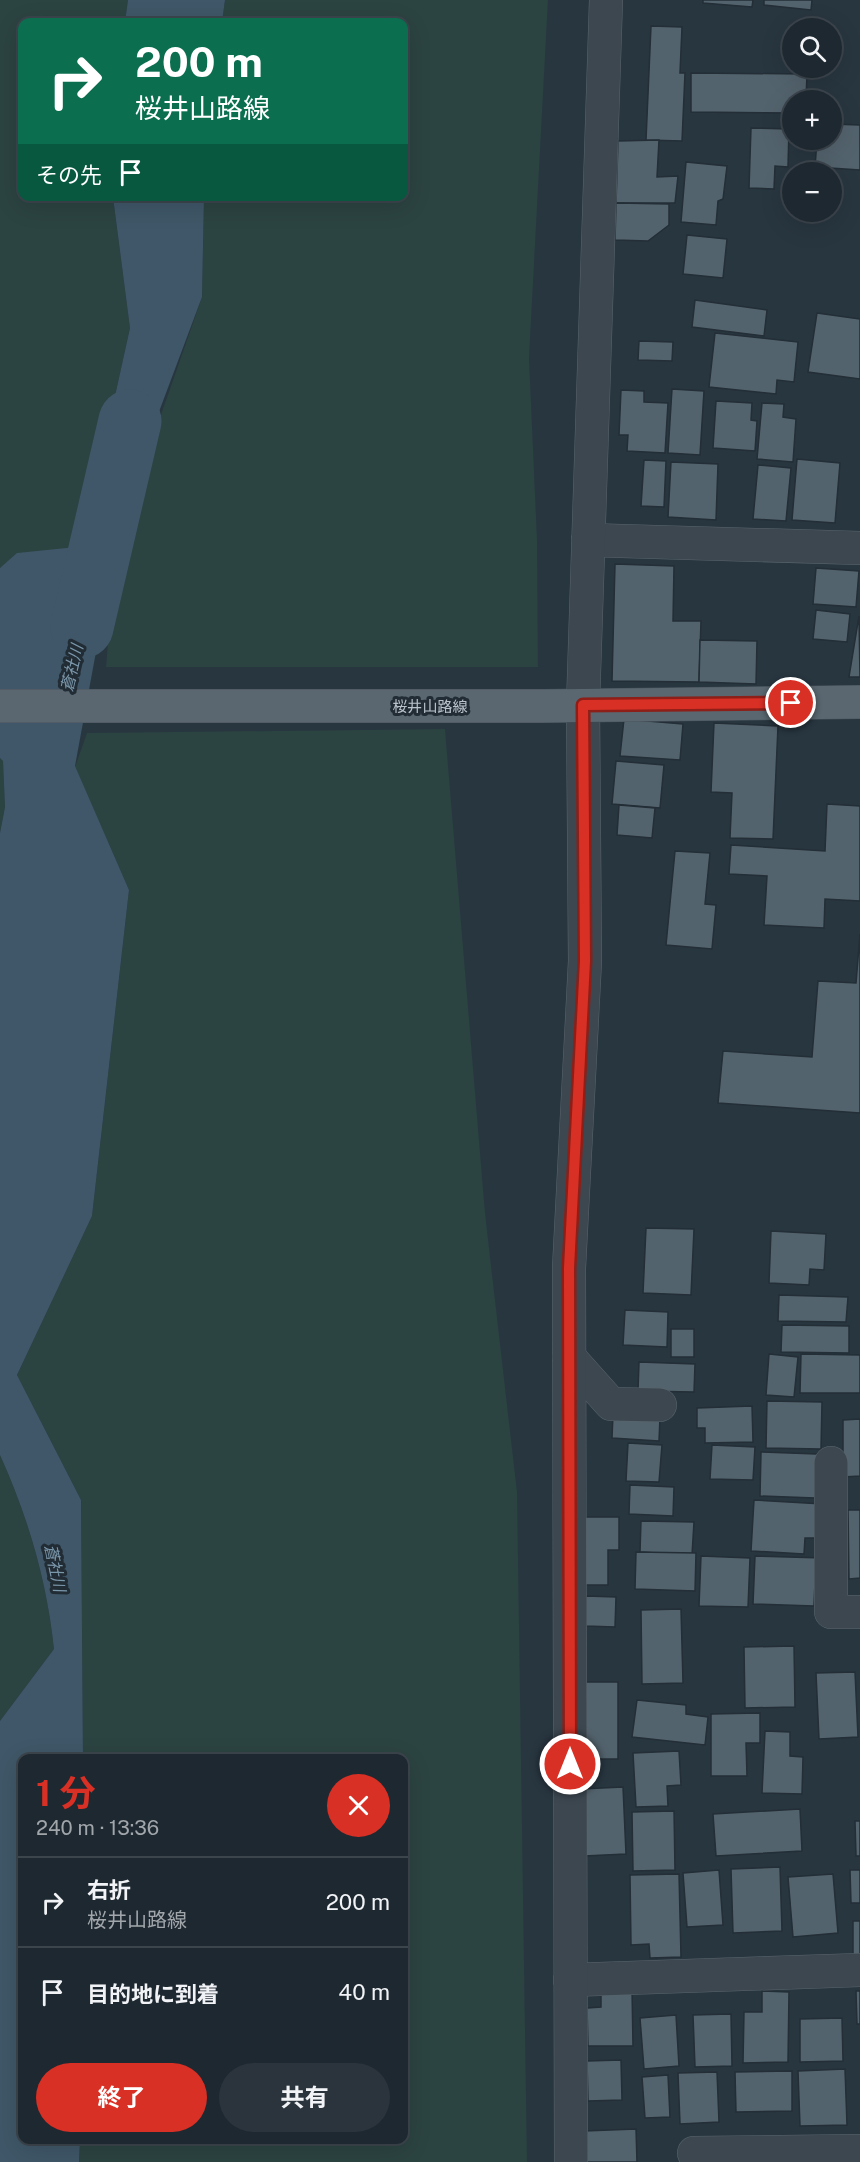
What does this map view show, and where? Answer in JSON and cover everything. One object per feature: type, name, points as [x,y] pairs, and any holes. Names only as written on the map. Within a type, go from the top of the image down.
[{"type":"main road","name":"桜井山路線","points":[[0,705],[542,706],[860,702]]},
{"type":"street","points":[[571,2162],[569,1268],[585,961],[583,705],[606,0]]},
{"type":"street","points":[[588,540],[860,548]]},
{"type":"street","points":[[569,1357],[611,1404],[660,1405]]},
{"type":"street","points":[[831,1463],[831,1612],[860,1612]]},
{"type":"street","points":[[570,1980],[860,1970]]},
{"type":"street","points":[[694,2153],[860,2151]]},
{"type":"green space","points":[[0,0],[128,0],[126,18],[18,18],[18,201],[114,201],[130,328],[102,455],[117,541],[202,297],[204,201],[408,201],[408,18],[223,18],[225,0],[548,0],[529,358],[537,539],[538,667],[106,667],[116,543],[0,568]]},
{"type":"green space","points":[[445,729],[485,1213],[517,1492],[527,2162],[79,2162],[80,2144],[408,2144],[408,1754],[83,1754],[81,1500],[17,1375],[92,1216],[129,890],[75,767],[87,733]]},
{"type":"green space","points":[[0,758],[3,761],[5,807],[0,833]]},
{"type":"green space","points":[[0,1455],[35,1550],[47,1599],[54,1649],[0,1721]]},
{"type":"water","points":[[128,0],[225,0],[223,18],[126,18]]},
{"type":"water","points":[[114,201],[204,201],[202,297],[160,409],[116,543],[102,455],[130,328]]},
{"type":"water","points":[[116,543],[75,766],[129,890],[92,1216],[17,1375],[81,1500],[83,1754],[18,1754],[18,2144],[80,2144],[79,2162],[0,2162],[0,1721],[54,1649],[47,1599],[35,1550],[0,1455],[0,833],[5,807],[3,761],[0,758],[0,568],[17,553]]},
{"type":"building","points":[[703,0],[753,0],[752,7],[703,3]]},
{"type":"building","points":[[764,0],[812,0],[811,10],[764,5]]},
{"type":"building","points":[[651,26],[682,27],[680,73],[685,73],[682,141],[646,140]]},
{"type":"building","points":[[691,73],[782,74],[782,78],[807,78],[806,90],[782,90],[782,113],[691,112]]},
{"type":"building","points":[[842,124],[860,125],[860,170],[842,169],[842,162],[815,162],[816,150],[842,150]]},
{"type":"building","points":[[751,128],[782,129],[782,150],[788,150],[788,162],[782,162],[782,167],[775,166],[774,189],[749,188]]},
{"type":"building","points":[[659,140],[657,177],[678,176],[675,203],[616,203],[618,141]]},
{"type":"building","points":[[686,162],[727,166],[723,199],[718,201],[716,225],[681,222]]},
{"type":"building","points":[[616,203],[669,204],[669,225],[648,241],[615,240]]},
{"type":"building","points":[[687,235],[727,239],[723,278],[683,274]]},
{"type":"building","points":[[695,300],[767,310],[764,336],[692,327]]},
{"type":"building","points":[[817,313],[860,319],[860,379],[808,372]]},
{"type":"building","points":[[715,333],[798,342],[794,382],[777,380],[776,394],[709,387]]},
{"type":"building","points":[[639,341],[673,342],[672,361],[638,360]]},
{"type":"building","points":[[672,389],[704,391],[700,455],[668,453]]},
{"type":"building","points":[[621,390],[644,391],[644,402],[668,403],[665,453],[627,451],[628,435],[619,435]]},
{"type":"building","points":[[716,401],[752,403],[751,420],[757,421],[755,451],[713,448]]},
{"type":"building","points":[[762,403],[784,404],[783,417],[796,419],[793,462],[757,459]]},
{"type":"building","points":[[797,459],[840,463],[835,523],[792,520]]},
{"type":"building","points":[[644,460],[666,461],[664,507],[641,506]]},
{"type":"building","points":[[671,462],[718,464],[716,520],[668,517]]},
{"type":"building","points":[[758,465],[791,468],[786,521],[753,519]]},
{"type":"building","points":[[615,564],[674,566],[673,621],[701,621],[699,682],[612,681]]},
{"type":"building","points":[[816,568],[859,571],[856,607],[813,604]]},
{"type":"building","points":[[816,610],[850,614],[847,642],[813,639]]},
{"type":"building","points":[[859,616],[860,677],[849,677]]},
{"type":"building","points":[[700,640],[757,641],[756,684],[699,682]]},
{"type":"building","points":[[624,719],[683,724],[680,760],[620,756]]},
{"type":"building","points":[[714,723],[778,726],[773,839],[730,838],[732,793],[711,792]]},
{"type":"building","points":[[616,761],[664,765],[660,808],[612,804]]},
{"type":"building","points":[[827,804],[860,806],[860,901],[825,899],[824,928],[764,925],[767,876],[729,874],[731,845],[825,851]]},
{"type":"building","points":[[619,805],[655,808],[652,838],[617,835]]},
{"type":"building","points":[[675,851],[710,853],[705,904],[716,905],[712,949],[666,945]]},
{"type":"building","points":[[860,934],[860,1113],[718,1103],[723,1051],[812,1057],[818,981],[856,983]]},
{"type":"building","points":[[646,1228],[694,1229],[691,1295],[643,1293]]},
{"type":"building","points":[[771,1231],[826,1234],[824,1270],[810,1269],[809,1285],[769,1283]]},
{"type":"building","points":[[779,1295],[848,1297],[846,1322],[778,1321]]},
{"type":"building","points":[[625,1310],[668,1312],[667,1347],[623,1345]]},
{"type":"building","points":[[782,1325],[849,1326],[849,1353],[781,1352]]},
{"type":"building","points":[[671,1329],[694,1329],[694,1357],[671,1357]]},
{"type":"building","points":[[769,1354],[798,1357],[794,1397],[766,1395]]},
{"type":"building","points":[[801,1354],[860,1355],[860,1393],[800,1393]]},
{"type":"building","points":[[639,1362],[695,1364],[694,1392],[638,1391]]},
{"type":"building","points":[[767,1401],[822,1402],[821,1449],[766,1448]]},
{"type":"building","points":[[752,1406],[753,1442],[705,1443],[705,1428],[697,1428],[697,1408]]},
{"type":"building","points":[[613,1415],[660,1417],[659,1441],[612,1438]]},
{"type":"building","points":[[860,1419],[860,1476],[843,1477],[843,1420]]},
{"type":"building","points":[[628,1443],[662,1445],[659,1482],[626,1481]]},
{"type":"building","points":[[712,1445],[755,1447],[753,1480],[710,1479]]},
{"type":"building","points":[[761,1452],[817,1454],[815,1498],[760,1496]]},
{"type":"building","points":[[630,1485],[674,1487],[673,1516],[629,1514]]},
{"type":"building","points":[[754,1500],[823,1504],[821,1538],[805,1538],[804,1554],[751,1551]]},
{"type":"building","points":[[848,1510],[860,1510],[860,1578],[849,1579]]},
{"type":"building","points":[[582,1517],[619,1517],[619,1550],[608,1550],[608,1585],[583,1585]]},
{"type":"building","points":[[641,1521],[694,1522],[692,1555],[640,1552]]},
{"type":"building","points":[[636,1552],[696,1553],[695,1591],[635,1589]]},
{"type":"building","points":[[701,1556],[750,1558],[748,1607],[699,1606]]},
{"type":"building","points":[[755,1556],[823,1558],[815,1582],[814,1606],[753,1604]]},
{"type":"building","points":[[586,1596],[616,1597],[615,1627],[586,1626]]},
{"type":"building","points":[[681,1609],[683,1683],[642,1684],[641,1610]]},
{"type":"building","points":[[794,1646],[795,1707],[745,1708],[744,1647]]},
{"type":"building","points":[[855,1672],[858,1737],[819,1739],[816,1673]]},
{"type":"building","points":[[579,1682],[618,1682],[618,1759],[579,1759]]},
{"type":"building","points":[[637,1700],[686,1705],[686,1714],[708,1717],[705,1745],[632,1737]]},
{"type":"building","points":[[760,1713],[760,1743],[746,1743],[747,1776],[711,1776],[711,1714]]},
{"type":"building","points":[[765,1731],[790,1732],[790,1756],[803,1757],[802,1794],[762,1793]]},
{"type":"building","points":[[679,1751],[681,1785],[667,1786],[668,1806],[636,1807],[633,1753]]},
{"type":"building","points":[[623,1787],[626,1854],[584,1856],[581,1789]]},
{"type":"building","points":[[800,1809],[802,1851],[716,1856],[713,1814]]},
{"type":"building","points":[[674,1811],[675,1870],[633,1871],[632,1812]]},
{"type":"building","points":[[855,1821],[860,1821],[860,1856],[856,1856]]},
{"type":"building","points":[[780,1867],[782,1931],[733,1933],[731,1869]]},
{"type":"building","points":[[719,1870],[723,1925],[687,1927],[683,1873]]},
{"type":"building","points":[[850,1870],[860,1870],[860,1903],[851,1903]]},
{"type":"building","points":[[679,1874],[681,1957],[650,1958],[649,1944],[631,1945],[630,1875]]},
{"type":"building","points":[[833,1874],[838,1933],[793,1937],[788,1877]]},
{"type":"building","points":[[853,1921],[860,1921],[860,1956],[853,1956]]},
{"type":"building","points":[[632,1989],[633,2046],[588,2046],[587,2008],[601,2007],[601,1990]]},
{"type":"building","points":[[762,1991],[789,1992],[788,2062],[743,2063],[744,2012],[762,2012]]},
{"type":"building","points":[[856,1991],[860,1991],[860,2024],[857,2024]]},
{"type":"building","points":[[731,2014],[732,2066],[695,2067],[693,2015]]},
{"type":"building","points":[[676,2015],[679,2066],[644,2069],[640,2018]]},
{"type":"building","points":[[842,2018],[843,2061],[800,2062],[800,2019]]},
{"type":"building","points":[[621,2060],[622,2100],[588,2101],[587,2061]]},
{"type":"building","points":[[845,2069],[847,2125],[800,2126],[798,2071]]},
{"type":"building","points":[[792,2071],[792,2111],[736,2112],[735,2072]]},
{"type":"building","points":[[717,2072],[719,2122],[680,2124],[678,2073]]},
{"type":"building","points":[[668,2075],[670,2117],[645,2118],[642,2077]]},
{"type":"building","points":[[636,2129],[637,2162],[585,2162],[584,2131]]},
{"type":"waterway","name":"蒼社川","points":[[82,627],[130,421]]},
{"type":"route","points":[[570,1764],[569,1268],[585,961],[583,705],[791,703]]}]
